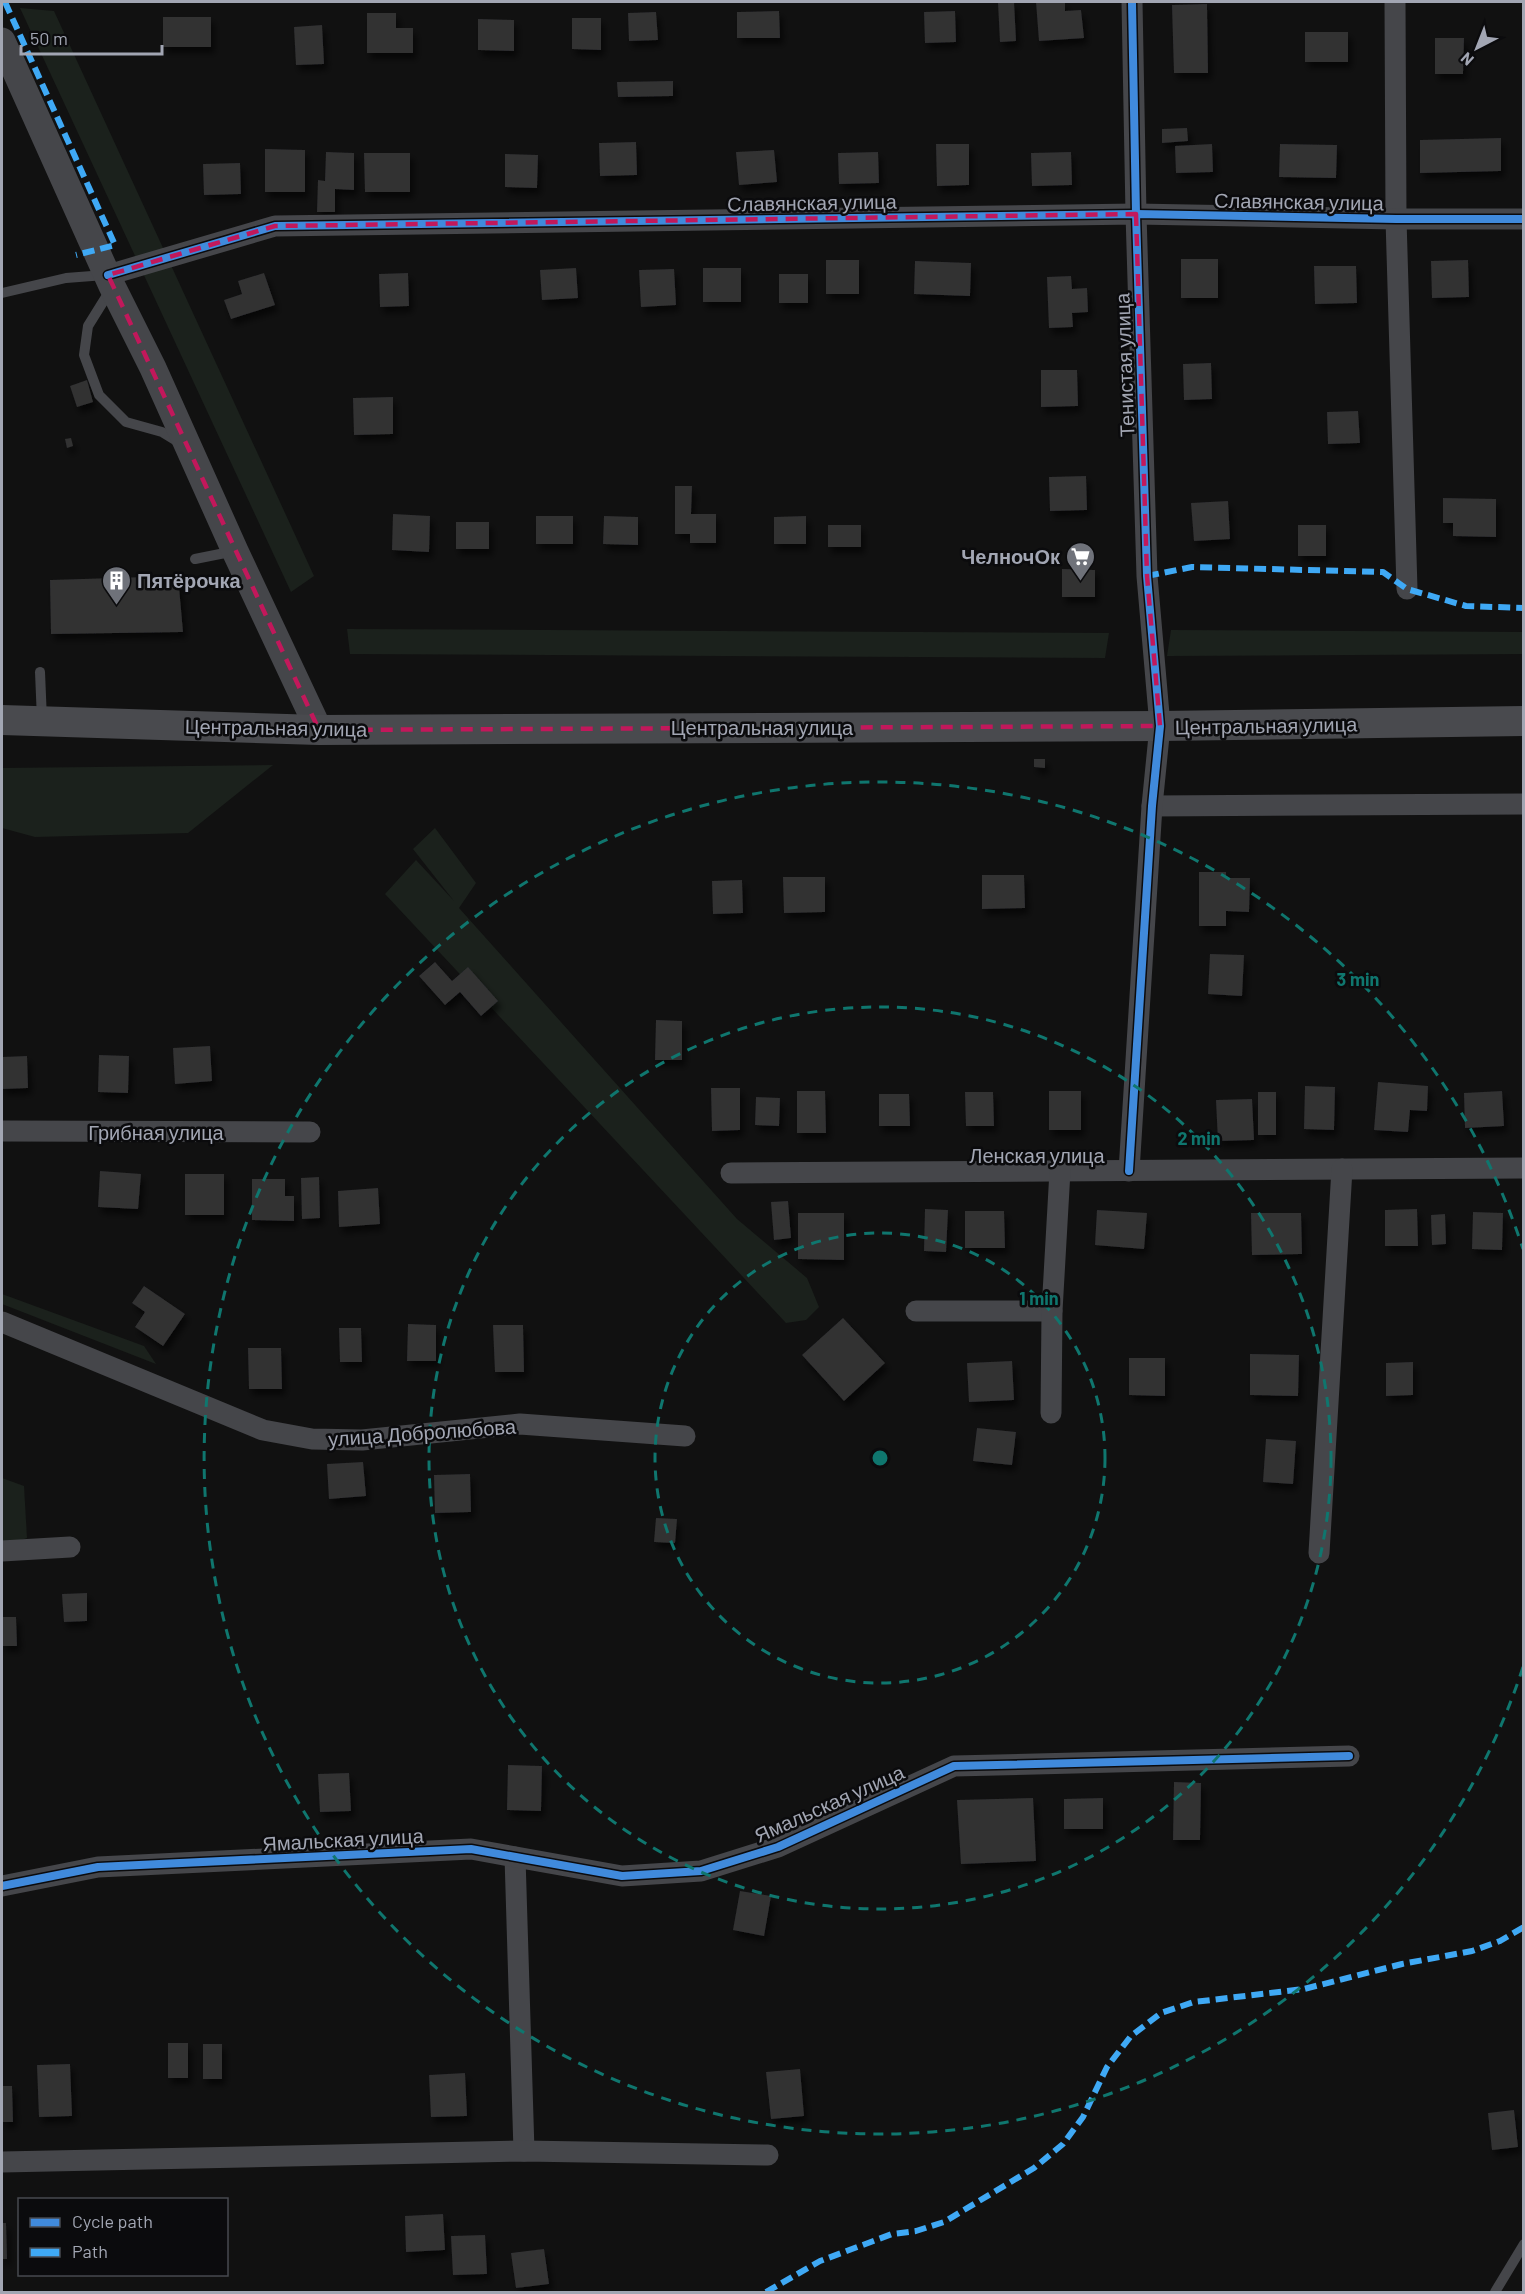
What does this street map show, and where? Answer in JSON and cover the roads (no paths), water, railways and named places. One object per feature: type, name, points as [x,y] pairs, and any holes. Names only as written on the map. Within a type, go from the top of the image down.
[{"type":"main road","name":"Центральная улица","points":[[2,720],[319,730],[1160,726],[1524,721]]},
{"type":"street","name":"Тенистая улица","points":[[1129,1171],[1152,806],[1160,726],[1147,576],[1132,2]]},
{"type":"street","points":[[1395,2],[1396,219],[1407,589]]},
{"type":"street","points":[[2,41],[319,730]]},
{"type":"street","name":"Славянская улица","points":[[110,280],[274,226],[1136,214],[1524,219]]},
{"type":"street","points":[[1152,806],[1524,804]]},
{"type":"street","name":"Грибная улица","points":[[2,1131],[310,1132]]},
{"type":"street","name":"Ленская улица","points":[[731,1173],[1524,1168]]},
{"type":"street","points":[[1319,1553],[1342,1169]]},
{"type":"street","points":[[1051,1413],[1052,1311],[1060,1171]]},
{"type":"street","points":[[916,1311],[1052,1311]]},
{"type":"street","name":"улица Добролюбова","points":[[2,1322],[263,1430],[312,1439],[362,1440],[520,1424],[685,1436]]},
{"type":"street","points":[[2,1551],[70,1547]]},
{"type":"street","name":"Ямальская улица","points":[[2,1886],[98,1867],[471,1850],[622,1876],[701,1871],[778,1847],[954,1766],[1349,1756]]},
{"type":"street","points":[[515,1857],[524,2151]]},
{"type":"street","points":[[2,2162],[524,2151],[768,2155]]},
{"type":"lane","points":[[2,293],[66,278],[110,280],[88,326],[84,355],[99,395],[126,422],[162,432],[189,449]]},
{"type":"lane","points":[[195,559],[235,551]]},
{"type":"lane","points":[[40,672],[42,720]]},
{"type":"lane","points":[[1495,2292],[1524,2244]]},
{"type":"place","name":"ЧелночОк","points":[[1081,582]]},
{"type":"place","name":"Пятёрочка","points":[[116,606]]}]
